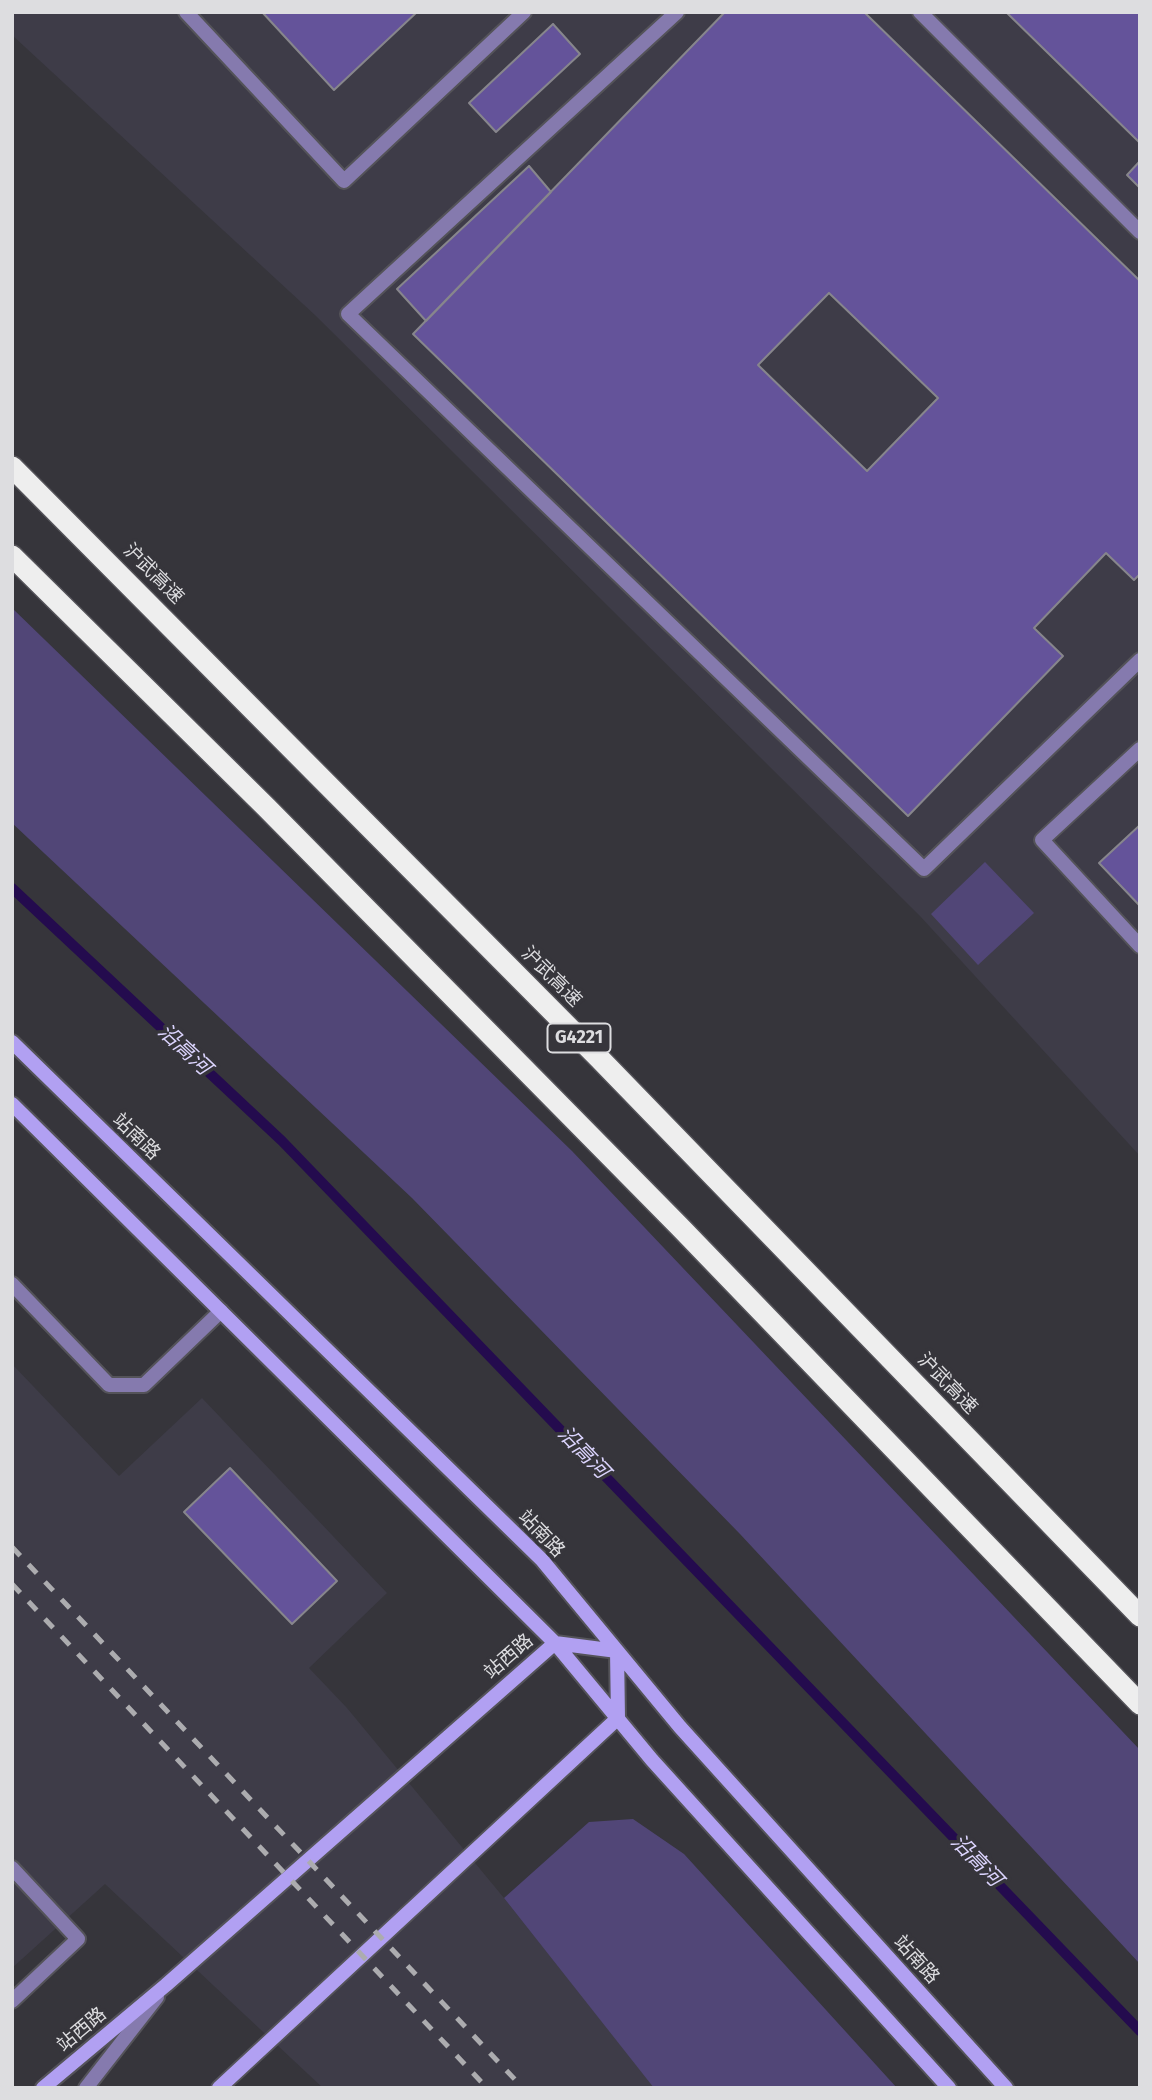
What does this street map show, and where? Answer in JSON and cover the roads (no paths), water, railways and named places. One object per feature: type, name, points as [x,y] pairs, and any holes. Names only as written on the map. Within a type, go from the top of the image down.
[{"type":"highway","name":"沪武高速","points":[[12,467],[599,1058],[1140,1616]]},
{"type":"highway","name":"G4221","points":[[12,556],[267,808],[671,1218],[1140,1704]]},
{"type":"street","name":"站南路","points":[[12,1042],[542,1560],[680,1727],[1006,2088]]},
{"type":"street","points":[[12,1104],[555,1643],[618,1718],[949,2088]]},
{"type":"street","name":"站西路","points":[[43,2088],[166,1985],[555,1643],[617,1651]]},
{"type":"street","points":[[219,2088],[618,1718],[617,1651]]},
{"type":"lane","points":[[186,12],[344,181],[524,12]]},
{"type":"lane","points":[[677,12],[348,314],[924,869],[1140,660]]},
{"type":"lane","points":[[920,12],[1140,232]]},
{"type":"lane","points":[[1140,749],[1042,840],[1140,946]]},
{"type":"lane","points":[[12,1284],[110,1385],[144,1385],[221,1311]]},
{"type":"lane","points":[[12,1868],[78,1939],[12,2001]]},
{"type":"lane","points":[[86,2088],[166,1985]]},
{"type":"waterway","name":"沿高河","points":[[12,888],[282,1141],[1140,2031]]},
{"type":"railway","points":[[12,1547],[523,2088]]},
{"type":"railway","points":[[12,1584],[487,2088]]}]
